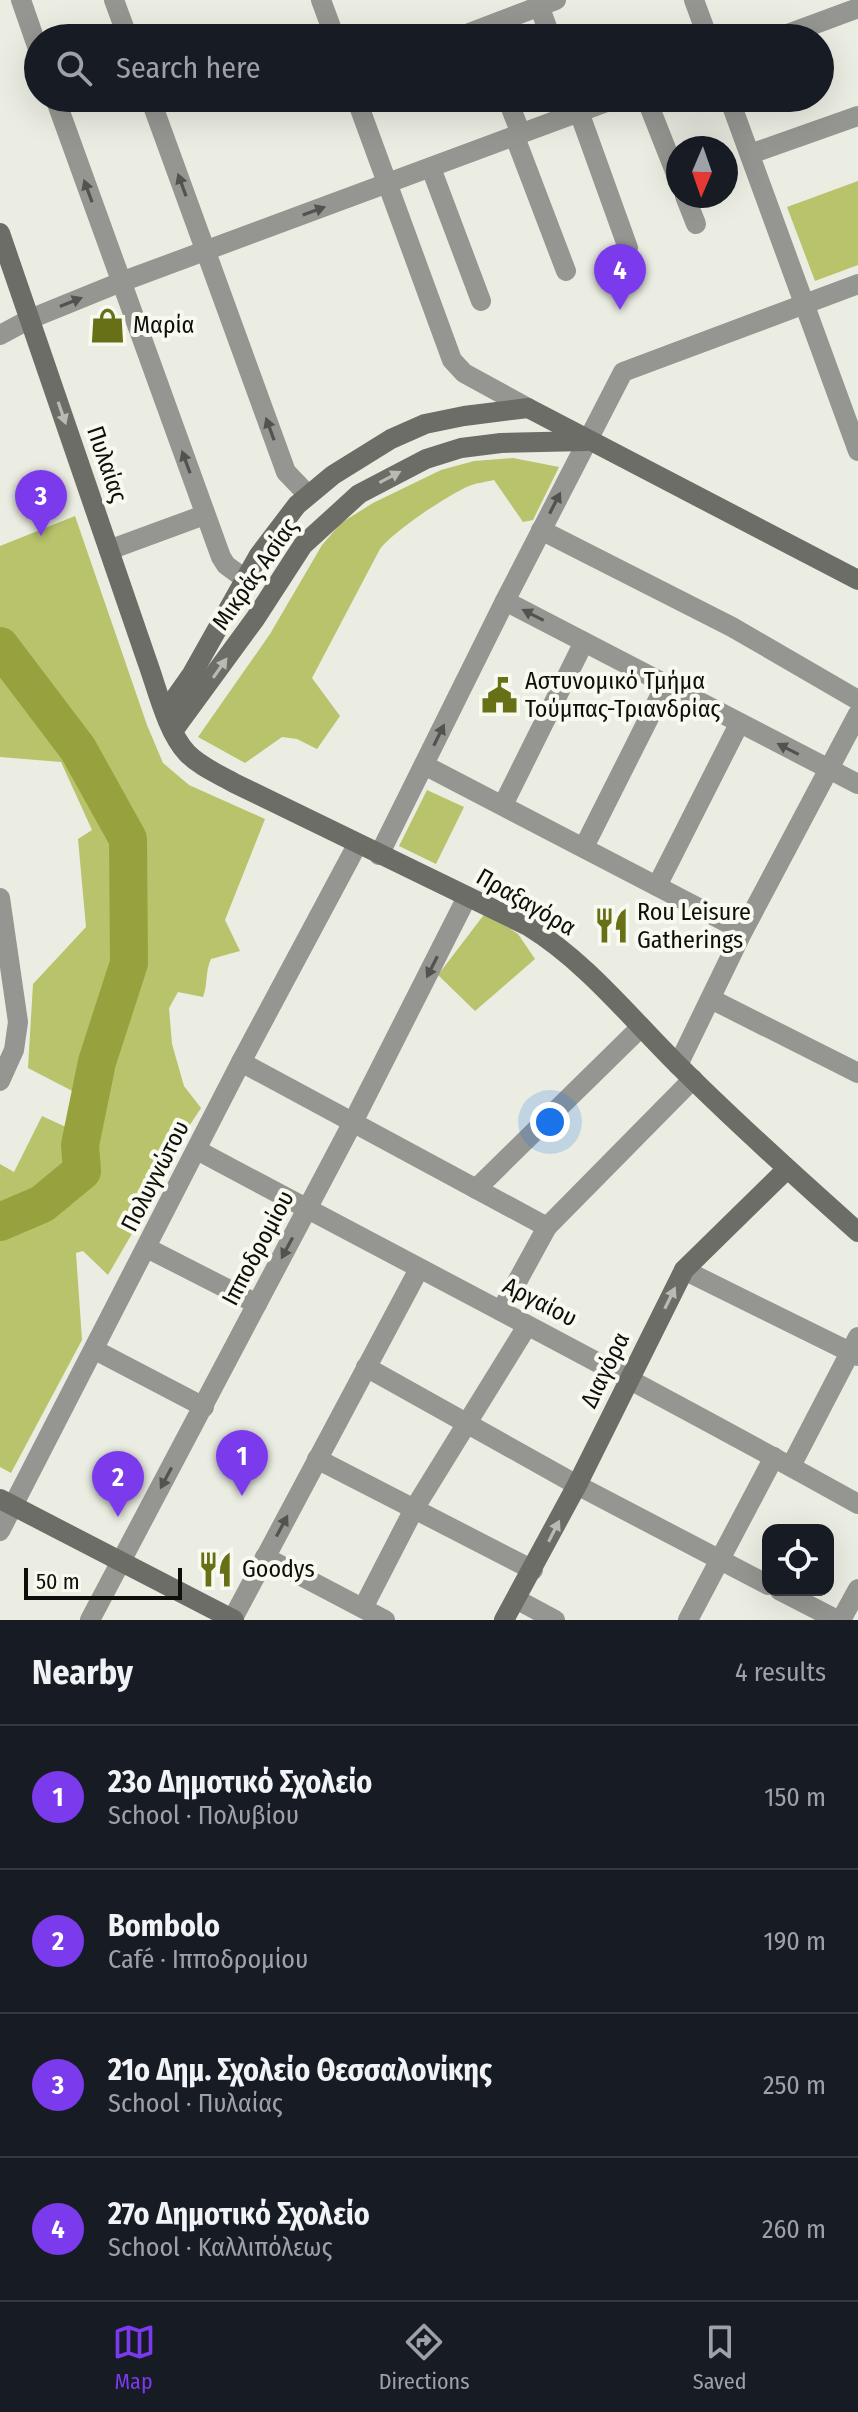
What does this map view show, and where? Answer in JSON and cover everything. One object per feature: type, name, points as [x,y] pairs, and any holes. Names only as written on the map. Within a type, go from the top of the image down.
[{"type":"street","points":[[21,0],[29,24]]},
{"type":"street","points":[[114,0],[123,24]]},
{"type":"street","points":[[321,0],[330,24]]},
{"type":"street","points":[[694,0],[703,24]]},
{"type":"street","points":[[501,24],[544,2],[548,24]]},
{"type":"street","points":[[815,24],[858,8]]},
{"type":"street","points":[[60,112],[204,515],[226,565],[245,579]]},
{"type":"street","points":[[155,112],[286,472],[308,495]]},
{"type":"street","points":[[361,112],[387,184]]},
{"type":"street","points":[[511,112],[566,271]]},
{"type":"street","points":[[0,335],[30,319],[121,282],[518,136],[563,112]]},
{"type":"street","points":[[579,112],[628,248]]},
{"type":"street","points":[[652,112],[666,149]]},
{"type":"street","points":[[734,112],[858,451]]},
{"type":"street","points":[[750,154],[858,116]]},
{"type":"street","points":[[431,168],[481,301]]},
{"type":"street","name":"Μικράς Ασίας","points":[[387,184],[452,360],[464,373],[587,441],[856,577]]},
{"type":"street","points":[[690,208],[696,224]]},
{"type":"street","name":"Πυλαίας","points":[[0,233],[166,711]]},
{"type":"street","points":[[379,855],[623,372],[858,284]]},
{"type":"street","name":"Μικράς Ασίας","points":[[166,711],[192,674],[245,579],[281,525],[308,495],[349,464],[410,430],[464,416],[528,408]]},
{"type":"street","name":"Μικράς Ασίας","points":[[173,731],[249,628],[303,545],[359,494],[426,459],[461,448],[501,443],[587,441]]},
{"type":"street","points":[[109,550],[204,515]]},
{"type":"street","points":[[541,530],[732,627],[858,700]]},
{"type":"street","points":[[505,601],[858,784]]},
{"type":"street","points":[[503,805],[584,642]]},
{"type":"street","points":[[584,847],[666,684]]},
{"type":"street","name":"Πραξαγόρα","points":[[166,711],[173,731],[189,755],[208,768],[357,845],[528,926],[555,944],[787,1169],[858,1232]]},
{"type":"street","points":[[501,1311],[547,1227],[686,1072],[711,999],[743,931],[858,714]]},
{"type":"street","points":[[657,886],[739,724]]},
{"type":"street","points":[[424,765],[743,931]]},
{"type":"street","name":"Πολυγνώτου","points":[[0,1531],[4,1507],[95,1350],[241,1062],[357,845]]},
{"type":"street","name":"Ιπποδρομίου","points":[[90,1620],[353,1122],[467,897]]},
{"type":"street","points":[[0,898],[18,1022],[14,1050],[2,1073]]},
{"type":"street","points":[[711,999],[858,1073]]},
{"type":"street","points":[[476,1189],[641,1027]]},
{"type":"street","points":[[241,1062],[547,1227]]},
{"type":"street","name":"Αργαίου","points":[[197,1150],[630,1378],[858,1504]]},
{"type":"street","name":"Διαγόρα","points":[[504,1620],[577,1485],[684,1270],[787,1169]]},
{"type":"street","points":[[147,1248],[257,1304]]},
{"type":"street","points":[[4,1507],[121,1562],[233,1620],[419,1269]]},
{"type":"street","points":[[684,1270],[855,1348],[720,1560],[688,1620]]},
{"type":"street","points":[[363,1608],[414,1509],[527,1326]]},
{"type":"street","points":[[95,1350],[204,1407]]},
{"type":"street","points":[[366,1367],[577,1485],[762,1582]]},
{"type":"street","points":[[317,1459],[533,1570]]},
{"type":"street","points":[[265,1557],[385,1620]]},
{"type":"street","points":[[791,1596],[839,1620],[858,1589]]},
{"type":"street","points":[[516,1599],[555,1620]]},
{"type":"green space","points":[[858,181],[858,265],[815,281],[787,207]]},
{"type":"green space","points":[[513,458],[559,467],[533,520],[523,522],[494,480],[472,485],[447,498],[408,524],[380,549],[312,678],[340,716],[317,749],[297,739],[282,737],[245,763],[198,737],[270,634],[322,545],[341,523],[373,503],[441,470],[474,461]]},
{"type":"green space","points":[[75,516],[163,763],[189,785],[265,819],[225,920],[240,951],[211,959],[203,997],[178,992],[169,1008],[172,1044],[184,1086],[201,1108],[182,1137],[173,1163],[108,1275],[83,1251],[76,1253],[82,1340],[11,1473],[0,1467],[0,1164],[14,1172],[42,1116],[66,1127],[82,1096],[28,1068],[33,984],[86,927],[78,839],[92,830],[61,762],[0,757],[0,546]]},
{"type":"green space","points":[[427,790],[464,807],[436,864],[399,846]]},
{"type":"green space","points":[[486,912],[518,934],[535,959],[475,1011],[438,975]]},
{"type":"waterway","points":[[0,646],[78,749],[128,839],[129,963],[97,1062],[80,1145],[82,1171],[42,1204],[0,1222]]},
{"type":"place","name":"27ο Δημοτικό Σχολείο","points":[[620,310]]},
{"type":"place","name":"Μαρία","points":[[107,325]]},
{"type":"place","name":"21ο Δημ. Σχολείο Θεσσαλονίκης","points":[[41,536]]},
{"type":"place","name":"Αστυνομικό Τμήμα Τούμπας-Τριανδρίας","points":[[499,695]]},
{"type":"place","name":"Rou Leisure Gatherings","points":[[611,926]]},
{"type":"place","name":"23ο Δημοτικό Σχολείο","points":[[242,1496]]},
{"type":"place","name":"Bombolo","points":[[118,1517]]},
{"type":"place","name":"Goodys","points":[[216,1569]]}]
